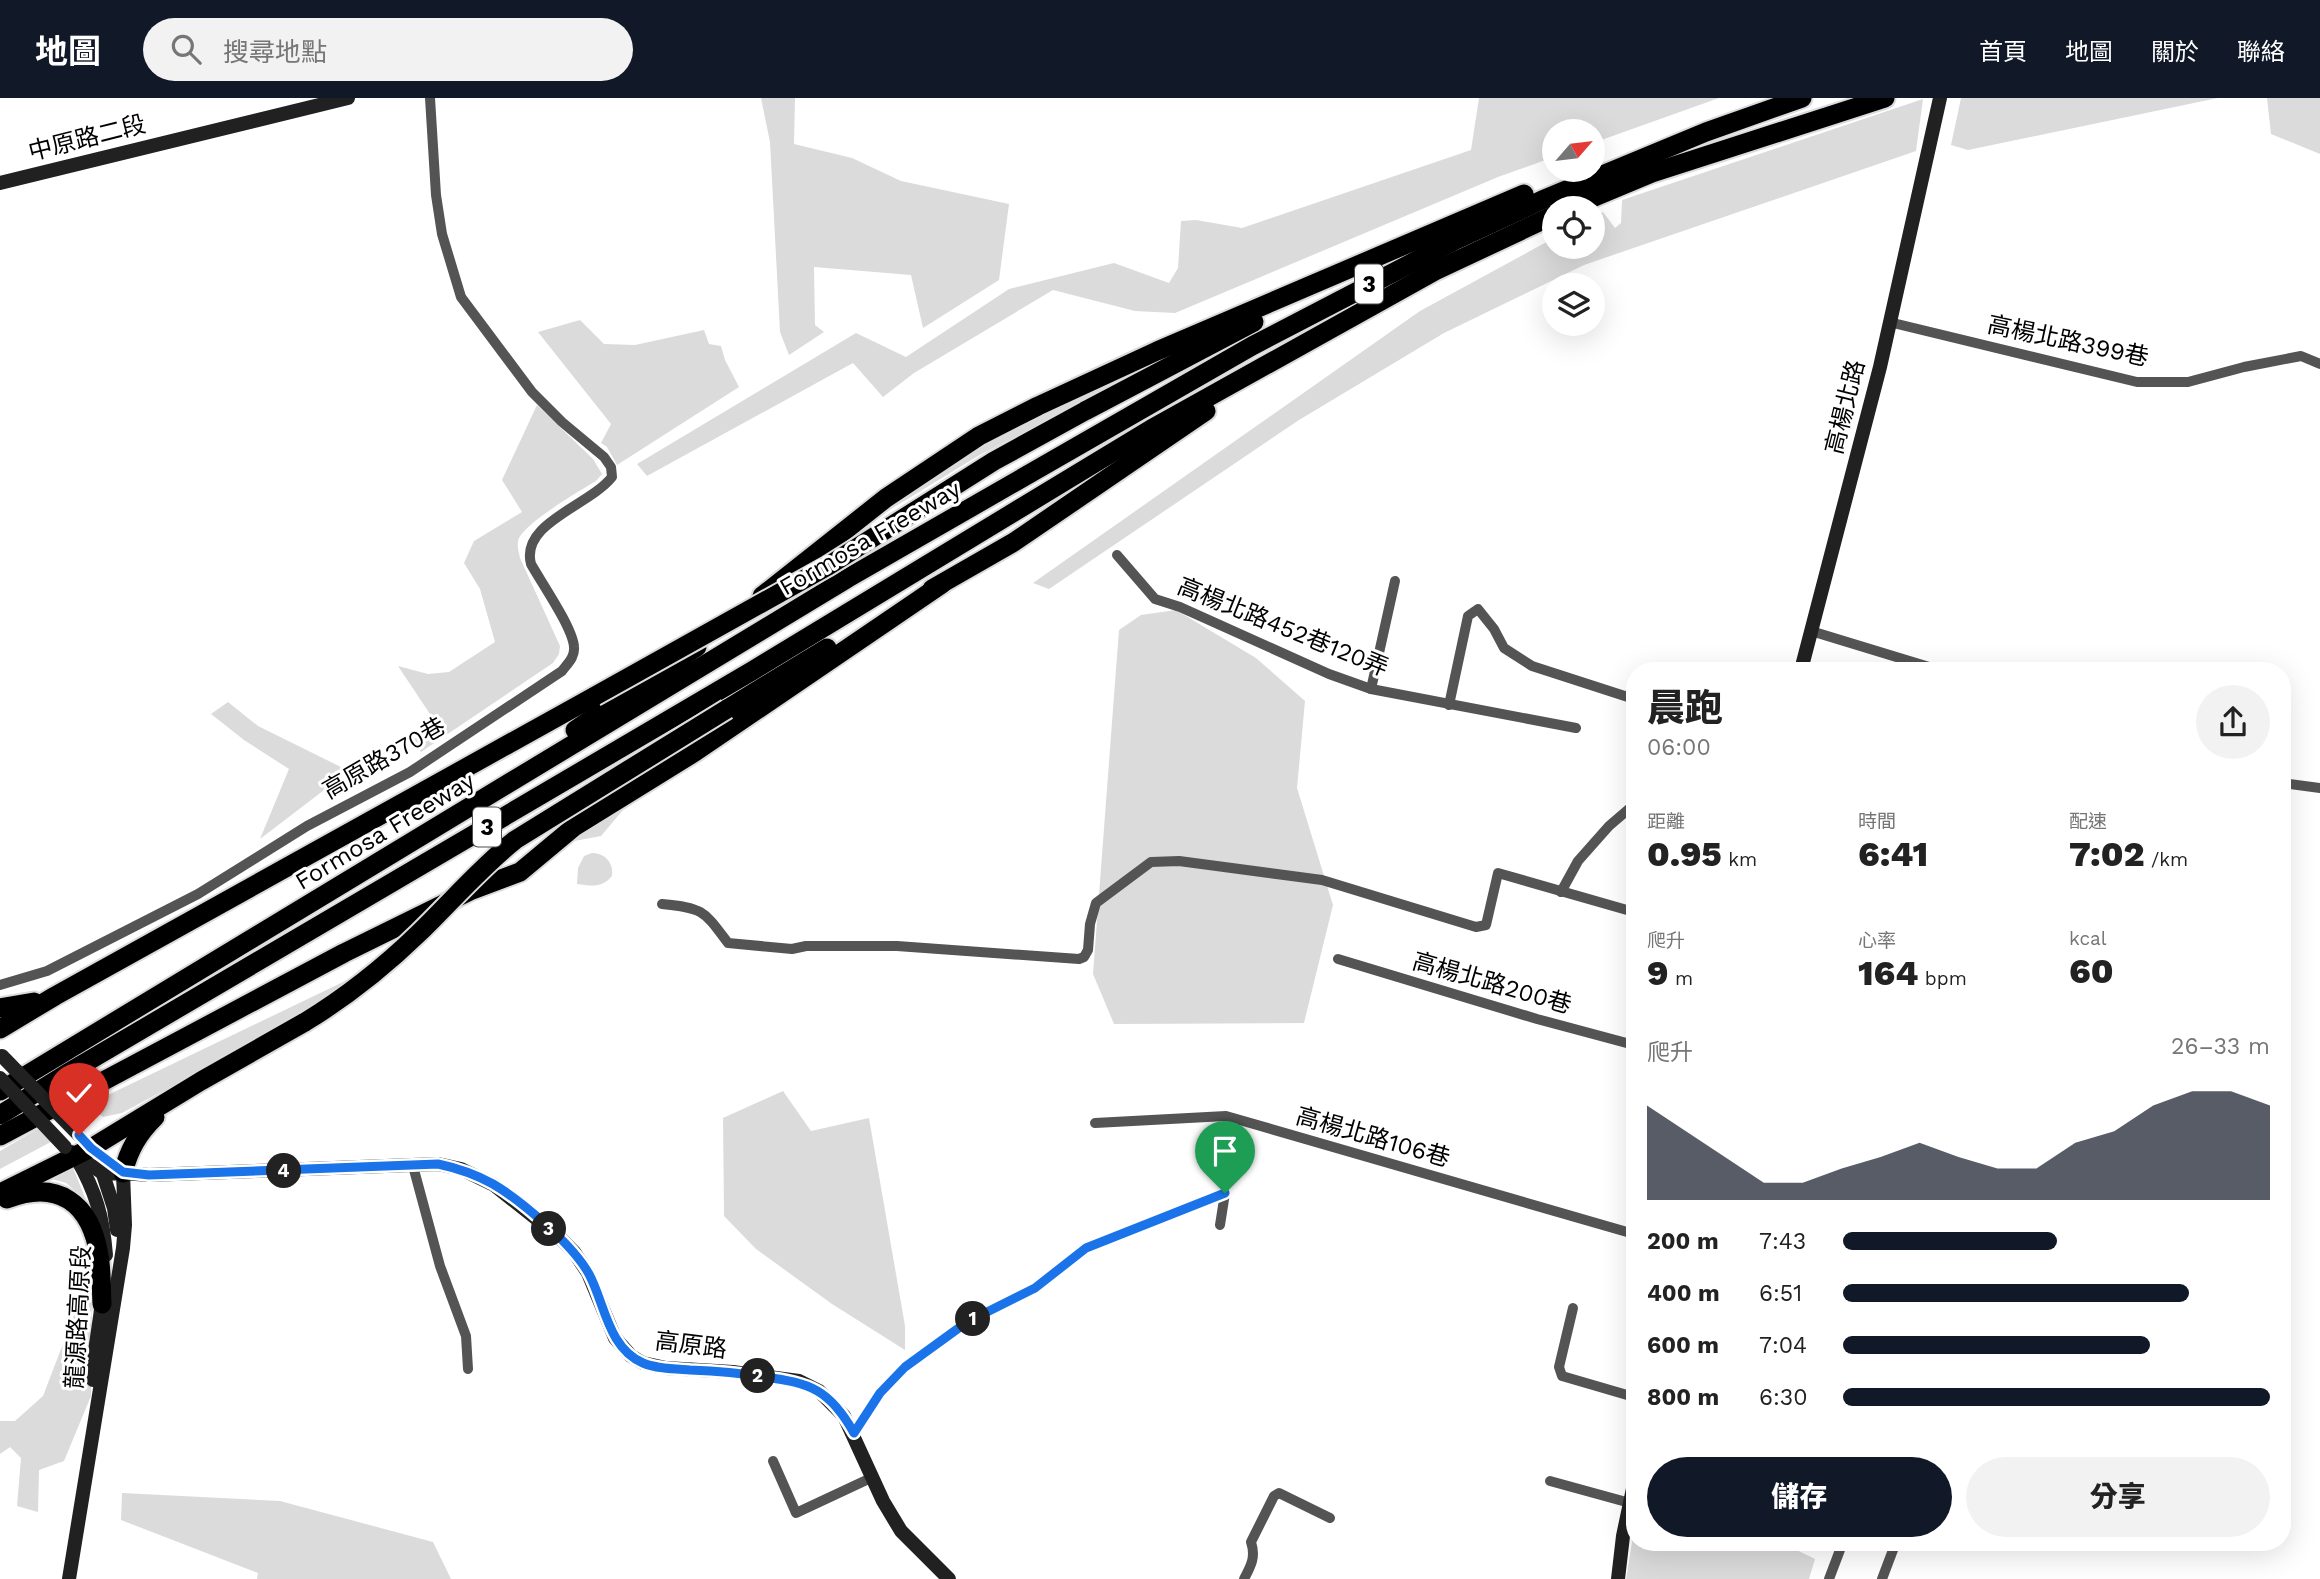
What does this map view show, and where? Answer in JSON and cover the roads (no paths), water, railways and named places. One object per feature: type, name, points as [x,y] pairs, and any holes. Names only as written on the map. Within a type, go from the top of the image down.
[{"type":"highway","name":"Formosa Freeway","points":[[0,1091],[848,578],[1252,346],[1454,241],[1542,200],[1706,131],[1802,98]]},
{"type":"highway","points":[[1597,196],[1652,173],[1885,98]]},
{"type":"highway","points":[[1605,165],[1706,131]]},
{"type":"highway","points":[[488,797],[530,761],[683,657],[886,498],[979,436],[1157,351],[1479,212],[1558,182]]},
{"type":"highway","name":"Formosa Freeway","points":[[0,1115],[752,671],[1151,429],[1435,271],[1542,221]]},
{"type":"highway","points":[[0,1029],[828,566],[994,461],[1189,358],[1338,275]]},
{"type":"highway","points":[[0,1193],[77,1146],[176,1098],[348,995],[386,963],[493,857],[515,840],[880,616],[1014,542],[1301,344]]},
{"type":"highway","points":[[0,1136],[344,953],[472,890],[520,872],[574,827],[695,752],[942,584]]},
{"type":"highway","points":[[0,1008],[25,1005],[55,996]]},
{"type":"highway","points":[[114,1173],[139,1133],[176,1098]]},
{"type":"highway","points":[[0,1202],[26,1191],[45,1190],[56,1192],[77,1207],[90,1226],[99,1256],[102,1304]]},
{"type":"street","name":"中原路二段","points":[[0,183],[348,98]]},
{"type":"street","name":"高原路370巷","points":[[0,985],[47,971],[198,894],[307,826],[410,772],[562,671],[572,658],[574,646],[569,631],[531,564],[528,555],[531,540],[539,530],[598,491],[612,477],[611,467],[604,457],[562,422],[532,392],[505,352],[461,297],[442,234],[436,195],[430,98]]},
{"type":"street","name":"高楊北路","points":[[1803,662],[1880,367],[1940,98]]},
{"type":"street","name":"高楊北路399巷","points":[[1889,322],[2137,382],[2188,382],[2301,356],[2320,364]]},
{"type":"street","name":"高楊北路452巷120弄","points":[[1117,555],[1155,599],[1180,607],[1329,674],[1371,689],[1576,728]]},
{"type":"street","points":[[1371,689],[1395,581]]},
{"type":"street","points":[[1450,705],[1468,616],[1478,609],[1494,629],[1504,648],[1532,666],[1626,696]]},
{"type":"street","points":[[1811,631],[1913,662]]},
{"type":"street","points":[[2291,784],[2320,788]]},
{"type":"street","points":[[1561,892],[1578,861],[1626,811]]},
{"type":"street","points":[[662,904],[705,912],[728,943],[792,949],[806,946],[897,946],[1079,959],[1084,957],[1088,950],[1090,924],[1096,903],[1151,862],[1179,861],[1322,880],[1476,927],[1486,925],[1499,873],[1626,910]]},
{"type":"street","name":"高楊北路200巷","points":[[1338,959],[1626,1043]]},
{"type":"street","points":[[1,1055],[77,1146]]},
{"type":"street","points":[[0,1078],[77,1146],[114,1173]]},
{"type":"street","name":"高楊北路106巷","points":[[1095,1123],[1226,1116],[1626,1232]]},
{"type":"street","name":"龍源路高原段","points":[[77,1146],[93,1187],[107,1259],[93,1365],[97,1403]]},
{"type":"street","name":"高原路","points":[[114,1173],[149,1175],[438,1164],[461,1169],[494,1185],[557,1235],[574,1252],[588,1273],[615,1338],[631,1356],[643,1363],[666,1368],[733,1372],[799,1381],[819,1391],[837,1407],[854,1433],[883,1501],[901,1531],[948,1579]]},
{"type":"street","points":[[413,1166],[440,1266],[466,1336],[468,1369]]},
{"type":"street","name":"龍源路高原段","points":[[69,1579],[125,1225],[114,1173]]},
{"type":"street","points":[[854,1433],[880,1393],[905,1367],[967,1322],[1035,1288],[1086,1248],[1225,1193],[1220,1225]]},
{"type":"street","points":[[1573,1308],[1559,1367],[1562,1376],[1626,1394]]},
{"type":"street","points":[[773,1461],[796,1513],[873,1478]]},
{"type":"street","points":[[1550,1481],[1626,1502]]},
{"type":"street","points":[[1244,1579],[1253,1561],[1251,1542],[1274,1496],[1279,1493],[1331,1518]]},
{"type":"street","points":[[1618,1579],[1626,1522]]},
{"type":"street","points":[[1830,1579],[1840,1551]]},
{"type":"street","points":[[1882,1579],[1893,1551]]}]
